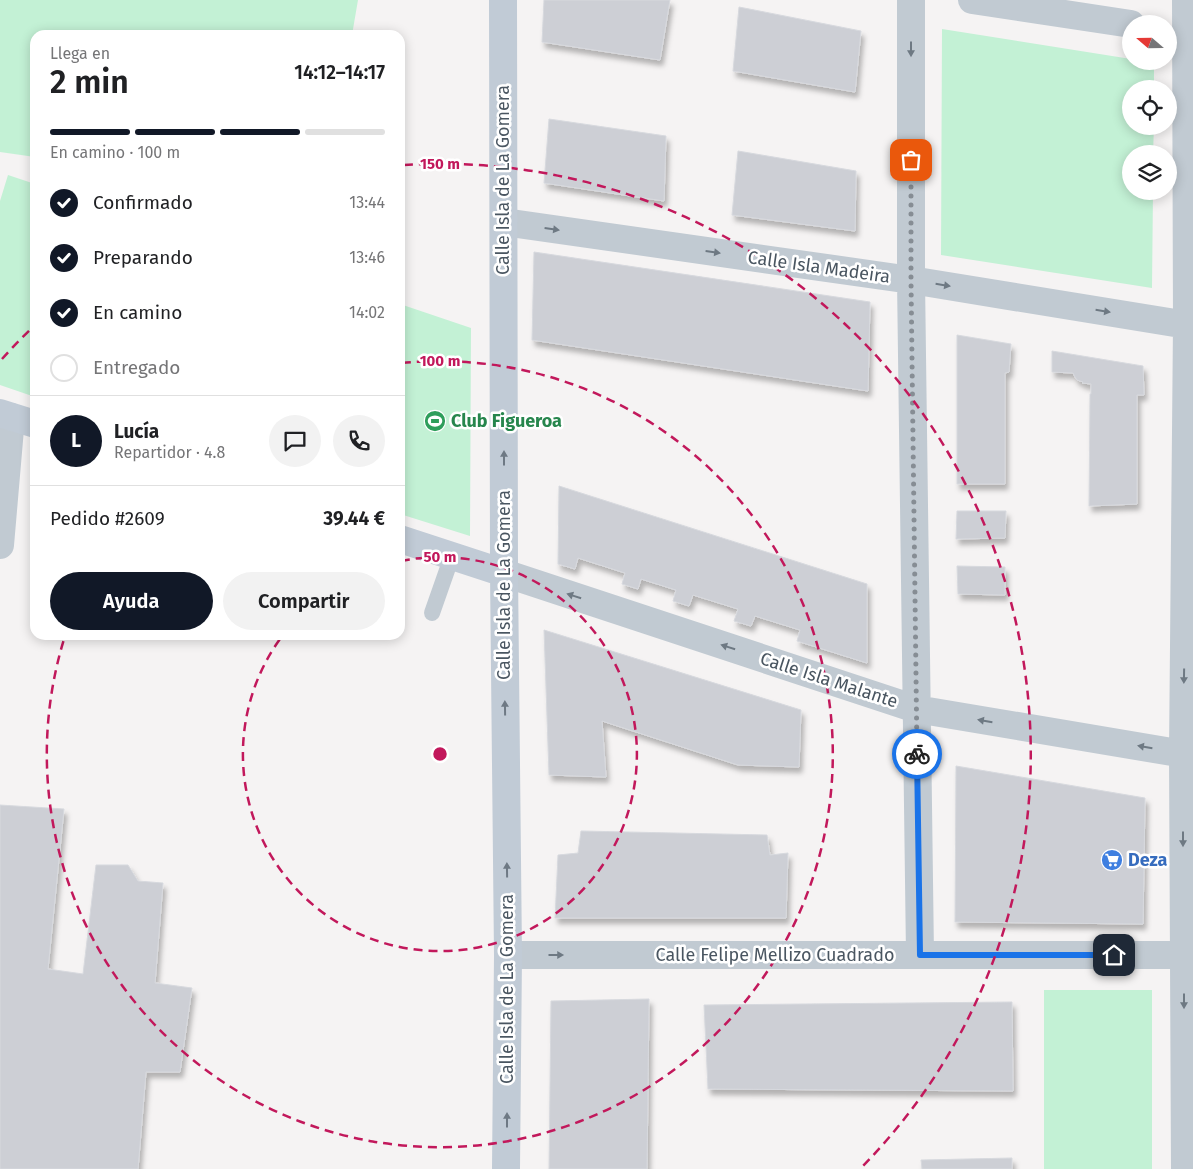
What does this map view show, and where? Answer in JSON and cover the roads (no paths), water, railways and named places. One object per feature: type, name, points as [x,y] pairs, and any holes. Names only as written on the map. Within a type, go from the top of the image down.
[{"type":"main road","name":"Calle Isla de La Gomera","points":[[503,0],[504,573],[508,955],[506,1169]]},
{"type":"main road","points":[[405,541],[504,573]]},
{"type":"street","points":[[911,0],[911,280],[920,955]]},
{"type":"street","points":[[972,0],[1122,23]]},
{"type":"street","points":[[1185,1169],[1188,955],[1190,325],[1183,32],[1186,0]]},
{"type":"street","name":"Calle Isla Madeira","points":[[504,222],[911,280],[1190,325]]},
{"type":"street","points":[[0,545],[15,418]]},
{"type":"street","name":"Calle Isla Malante","points":[[504,573],[916,709],[1188,754]]},
{"type":"street","name":"Calle Felipe Mellizo Cuadrado","points":[[508,955],[1188,955]]},
{"type":"lane","points":[[432,613],[452,556]]},
{"type":"place","name":"Club Figueroa","points":[[435,421]]},
{"type":"place","name":"Deza","points":[[1112,860]]}]
